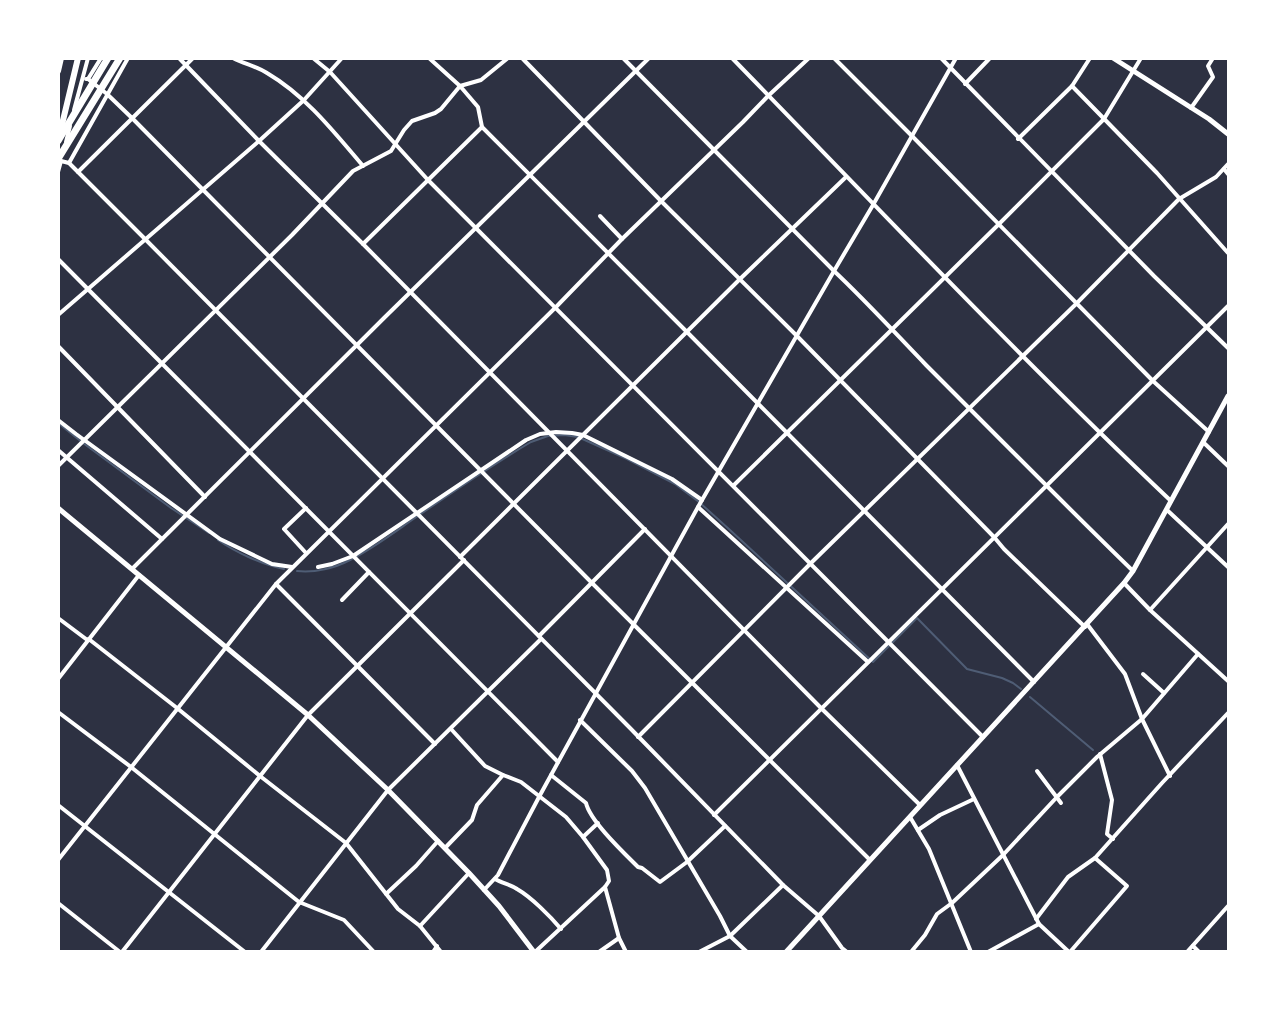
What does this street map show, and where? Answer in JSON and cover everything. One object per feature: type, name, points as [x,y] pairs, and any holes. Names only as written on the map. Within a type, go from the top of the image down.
[{"type":"highway","points":[[58,71],[62,58]]},
{"type":"highway","points":[[58,139],[78,58]]},
{"type":"highway","points":[[58,139],[108,58]]},
{"type":"highway","points":[[59,161],[120,58]]},
{"type":"main road","points":[[1113,58],[1228,134]]},
{"type":"main road","points":[[786,951],[1124,583],[1167,510],[1228,396]]},
{"type":"main road","points":[[58,508],[308,715],[388,790],[469,873],[499,906],[534,951]]},
{"type":"street","points":[[58,172],[59,161],[86,79],[88,58]]},
{"type":"street","points":[[86,79],[101,58]]},
{"type":"street","points":[[69,163],[128,58]]},
{"type":"street","points":[[178,58],[920,805]]},
{"type":"street","points":[[78,172],[193,58]]},
{"type":"street","points":[[233,58],[269,74],[304,100],[363,166]]},
{"type":"street","points":[[313,58],[330,72],[428,180],[983,737]]},
{"type":"street","points":[[58,315],[259,141],[304,100],[342,58]]},
{"type":"street","points":[[429,58],[460,86],[478,107],[482,127],[1035,682]]},
{"type":"street","points":[[58,465],[354,171],[390,151],[412,121],[435,113],[460,86],[482,80],[508,58]]},
{"type":"street","points":[[522,58],[1004,549],[1086,626],[1125,674],[1142,719],[1170,776]]},
{"type":"street","points":[[623,58],[1132,571]]},
{"type":"street","points":[[132,569],[649,58]]},
{"type":"street","points":[[732,58],[945,278],[1171,501]]},
{"type":"street","points":[[58,860],[276,584],[622,239],[809,58]]},
{"type":"street","points":[[834,58],[1153,381],[1209,432]]},
{"type":"street","points":[[941,58],[1018,139],[1228,348]]},
{"type":"street","points":[[484,890],[498,875],[580,720],[700,504],[956,58]]},
{"type":"street","points":[[965,84],[990,58]]},
{"type":"street","points":[[1018,139],[1072,86],[1090,58]]},
{"type":"street","points":[[734,485],[1052,173],[1104,119],[1140,58]]},
{"type":"street","points":[[1191,108],[1213,76],[1208,66],[1213,58]]},
{"type":"street","points":[[86,79],[107,94],[133,119],[870,860]]},
{"type":"street","points":[[1072,86],[1157,173],[1228,253]]},
{"type":"street","points":[[363,244],[482,127]]},
{"type":"street","points":[[59,161],[69,163],[147,240],[783,885],[819,916],[842,948],[847,951]]},
{"type":"street","points":[[638,737],[744,629],[1130,251],[1179,199],[1216,177],[1228,164]]},
{"type":"street","points":[[1224,169],[1228,174]]},
{"type":"street","points":[[58,903],[121,951],[308,715],[633,385],[846,177]]},
{"type":"street","points":[[600,216],[622,239]]},
{"type":"street","points":[[58,259],[558,762]]},
{"type":"street","points":[[714,814],[869,660],[890,643],[941,589],[1228,306]]},
{"type":"street","points":[[58,346],[205,497]]},
{"type":"street","points":[[58,420],[82,442],[220,538],[272,564],[292,567]]},
{"type":"street","points":[[318,567],[355,557],[526,440],[564,432],[581,437],[662,474],[700,504],[869,660]]},
{"type":"street","points":[[1203,442],[1228,466]]},
{"type":"street","points":[[58,450],[162,539]]},
{"type":"street","points":[[306,508],[284,529],[306,553]]},
{"type":"street","points":[[1167,510],[1228,567]]},
{"type":"street","points":[[1150,610],[1228,524]]},
{"type":"street","points":[[261,951],[388,790],[451,729],[591,582],[645,529]]},
{"type":"street","points":[[342,600],[369,572]]},
{"type":"street","points":[[58,680],[139,575]]},
{"type":"street","points":[[1124,583],[1150,610],[1228,681]]},
{"type":"street","points":[[276,584],[435,744]]},
{"type":"street","points":[[58,618],[177,708],[345,843],[398,909],[420,926],[441,951]]},
{"type":"street","points":[[910,951],[925,935],[937,914],[1003,855],[1100,754],[1142,719],[1198,654]]},
{"type":"street","points":[[1143,674],[1164,693]]},
{"type":"street","points":[[58,712],[131,767],[299,902],[345,920],[374,951]]},
{"type":"street","points":[[988,951],[1038,921],[1068,878],[1095,858],[1228,713]]},
{"type":"street","points":[[580,720],[632,771],[645,788],[730,936],[747,951]]},
{"type":"street","points":[[451,729],[485,766],[503,776],[521,782],[566,817],[607,870],[609,881],[605,887],[534,951]]},
{"type":"street","points":[[1100,754],[1112,800],[1107,834],[1113,839]]},
{"type":"street","points":[[957,765],[1038,921],[1070,951],[1128,886],[1095,858]]},
{"type":"street","points":[[1037,771],[1061,803]]},
{"type":"street","points":[[551,775],[586,803],[587,809],[598,823],[638,867],[660,882],[687,862],[725,826]]},
{"type":"street","points":[[445,849],[472,820],[477,806],[503,776]]},
{"type":"street","points":[[918,830],[940,815],[974,799]]},
{"type":"street","points":[[58,805],[245,951]]},
{"type":"street","points":[[910,816],[929,849],[971,951]]},
{"type":"street","points":[[583,837],[598,823]]},
{"type":"street","points":[[386,894],[416,866],[438,841]]},
{"type":"street","points":[[420,926],[469,873]]},
{"type":"street","points":[[495,879],[516,888],[548,914],[561,928]]},
{"type":"street","points":[[699,951],[730,936],[783,885]]},
{"type":"street","points":[[605,887],[619,938],[626,951]]},
{"type":"street","points":[[1187,951],[1228,906]]},
{"type":"street","points":[[599,951],[619,938]]},
{"type":"street","points":[[433,951],[437,946]]},
{"type":"street","points":[[1192,946],[1199,951]]},
{"type":"waterway","points":[[58,423],[171,508],[209,533]]},
{"type":"waterway","points":[[297,571],[325,569],[358,556],[531,442],[548,436],[578,437],[675,484],[699,502],[873,662],[917,618],[967,669],[1002,678],[1021,689]]},
{"type":"waterway","points":[[218,540],[250,558],[284,569]]},
{"type":"waterway","points":[[1030,697],[1093,750]]}]
